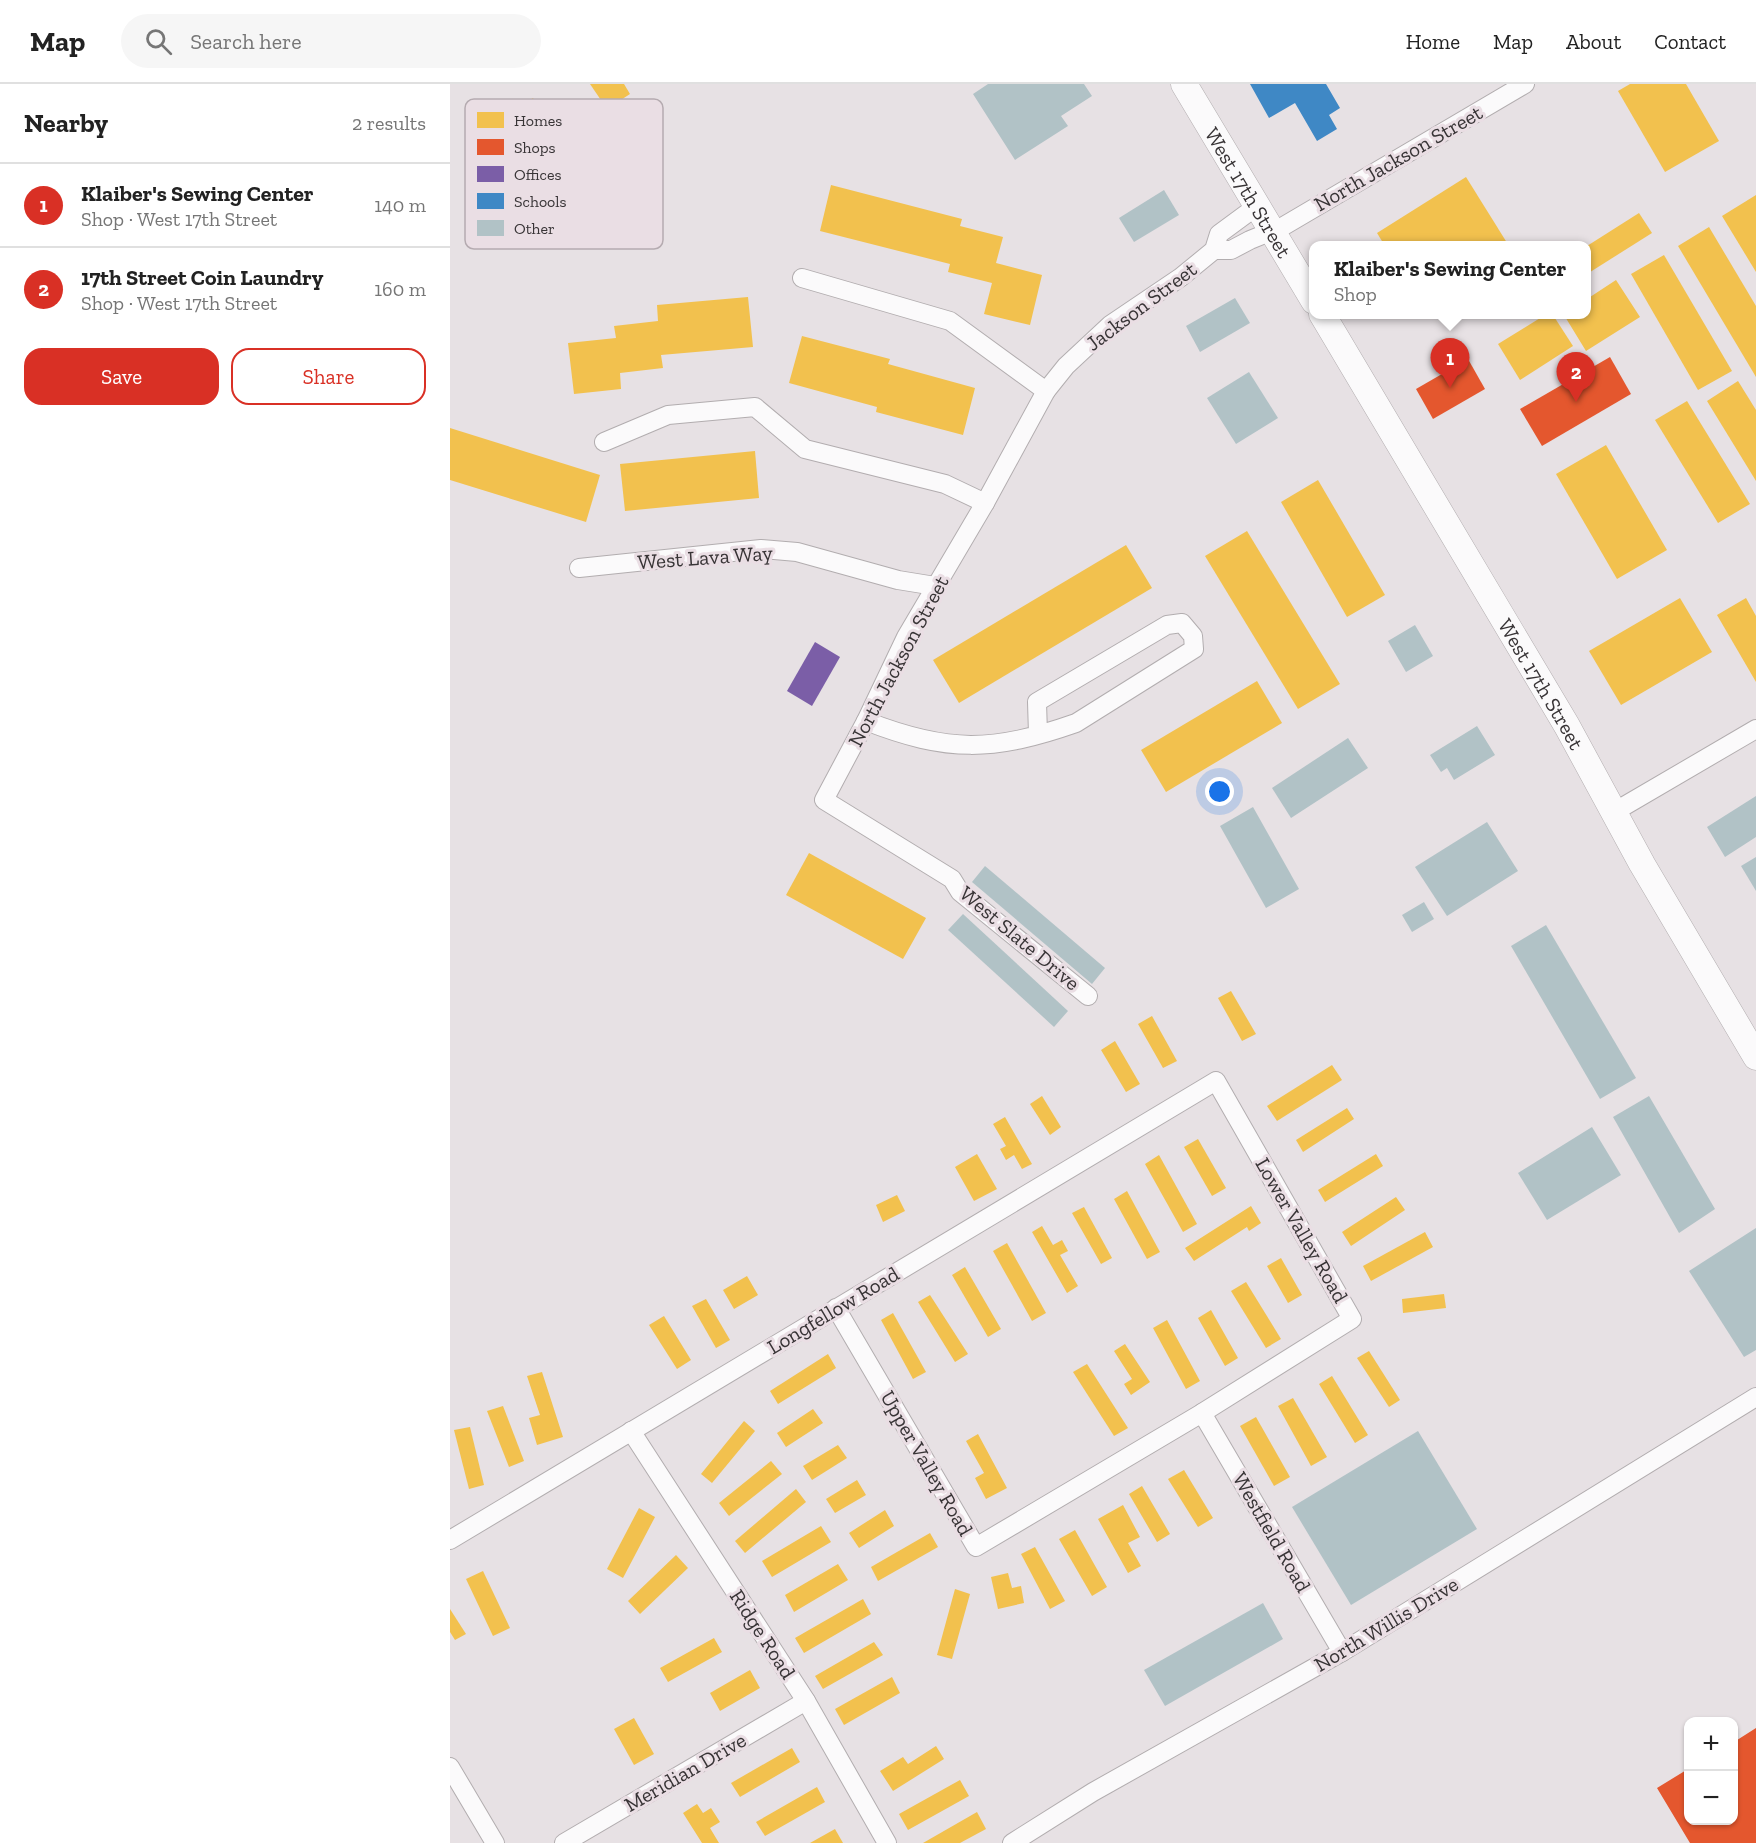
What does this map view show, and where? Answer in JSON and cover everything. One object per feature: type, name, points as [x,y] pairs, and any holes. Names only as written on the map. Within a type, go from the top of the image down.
[{"type":"main road","name":"West 17th Street","points":[[1184,84],[1309,293]]},
{"type":"main road","name":"West 17th Street","points":[[1324,319],[1567,726],[1668,910],[1756,1057]]},
{"type":"street","name":"North Jackson Street","points":[[1272,231],[1525,84]]},
{"type":"street","name":"Jackson Street","points":[[1046,391],[1066,366],[1110,325],[1172,284],[1214,250],[1219,234],[1257,206]]},
{"type":"street","name":"Jackson Street","points":[[1214,250],[1231,250],[1272,231]]},
{"type":"street","points":[[802,278],[950,321],[1046,391]]},
{"type":"street","name":"North Jackson Street","points":[[952,879],[824,800],[866,721],[906,637],[985,503],[1046,391]]},
{"type":"street","points":[[604,442],[668,415],[755,407],[805,449],[945,484],[985,503]]},
{"type":"street","name":"West Lava Way","points":[[579,568],[761,549],[797,552],[898,579],[935,586]]},
{"type":"street","points":[[866,721],[935,743],[958,746],[1006,743],[1038,734],[1076,723],[1194,649],[1193,636],[1182,623],[1167,625],[1037,702],[1038,734]]},
{"type":"street","points":[[1614,812],[1756,729]]},
{"type":"street","name":"West Slate Drive","points":[[952,879],[960,892],[1088,996]]},
{"type":"street","name":"Longfellow Road","points":[[450,1540],[1216,1081]]},
{"type":"street","name":"Lower Valley Road","points":[[1202,1413],[1352,1319],[1216,1081]]},
{"type":"street","name":"Upper Valley Road","points":[[836,1308],[976,1546],[1202,1413]]},
{"type":"street","name":"North Willis Drive","points":[[1012,1843],[1093,1792],[1342,1652],[1756,1397]]},
{"type":"street","name":"Westfield Road","points":[[1202,1413],[1342,1652]]},
{"type":"street","name":"Ridge Road","points":[[631,1431],[806,1701],[886,1843]]},
{"type":"street","name":"Meridian Drive","points":[[564,1843],[806,1701]]},
{"type":"street","points":[[450,1767],[495,1843]]},
{"type":"building: Homes","points":[[590,84],[624,84],[630,94],[622,99],[600,99]]},
{"type":"building: Homes","points":[[1630,84],[1686,84],[1719,141],[1665,172],[1618,91]]},
{"type":"building: Homes","points":[[1466,177],[1506,241],[1382,241],[1377,233]]},
{"type":"building: Homes","points":[[831,185],[962,219],[960,226],[1003,237],[996,263],[1042,275],[1030,325],[984,314],[992,283],[948,272],[950,264],[820,231]]},
{"type":"building: Homes","points":[[1756,195],[1756,272],[1722,216]]},
{"type":"building: Homes","points":[[1639,213],[1652,233],[1591,271],[1591,243]]},
{"type":"building: Homes","points":[[1709,227],[1756,306],[1756,377],[1678,246]]},
{"type":"building: Homes","points":[[1664,255],[1732,371],[1698,390],[1631,274]]},
{"type":"building: Homes","points":[[1616,280],[1640,317],[1586,351],[1566,319],[1591,319],[1591,296]]},
{"type":"building: Homes","points":[[748,297],[753,347],[661,355],[663,368],[620,373],[621,389],[574,394],[568,343],[616,338],[614,326],[658,321],[657,305]]},
{"type":"building: Homes","points":[[1539,319],[1556,319],[1573,346],[1520,380],[1498,344]]},
{"type":"building: Homes","points":[[802,336],[890,359],[888,364],[975,388],[963,435],[876,412],[877,407],[789,383]]},
{"type":"building: Homes","points":[[1738,381],[1756,410],[1756,481],[1707,401]]},
{"type":"building: Homes","points":[[1687,401],[1750,504],[1718,523],[1655,420]]},
{"type":"building: Homes","points":[[450,428],[600,475],[586,522],[450,480]]},
{"type":"building: Homes","points":[[1606,445],[1667,550],[1617,579],[1556,474]]},
{"type":"building: Homes","points":[[755,451],[759,498],[625,511],[620,464]]},
{"type":"building: Homes","points":[[1318,480],[1385,595],[1347,617],[1281,502]]},
{"type":"building: Homes","points":[[1247,531],[1340,684],[1298,709],[1205,556]]},
{"type":"building: Homes","points":[[1126,545],[1152,588],[959,703],[933,660]]},
{"type":"building: Homes","points":[[1680,598],[1712,652],[1621,705],[1589,651]]},
{"type":"building: Homes","points":[[1746,598],[1756,616],[1756,682],[1717,615]]},
{"type":"building: Homes","points":[[1257,681],[1282,723],[1166,792],[1141,750]]},
{"type":"building: Homes","points":[[809,853],[926,918],[903,959],[786,895]]},
{"type":"building: Homes","points":[[1231,991],[1256,1034],[1242,1041],[1218,998]]},
{"type":"building: Homes","points":[[1152,1016],[1177,1061],[1163,1068],[1138,1024]]},
{"type":"building: Homes","points":[[1115,1041],[1140,1084],[1126,1092],[1101,1050]]},
{"type":"building: Homes","points":[[1332,1065],[1342,1080],[1277,1121],[1267,1106]]},
{"type":"building: Homes","points":[[1042,1096],[1061,1127],[1050,1135],[1030,1104]]},
{"type":"building: Homes","points":[[1347,1108],[1354,1119],[1303,1152],[1296,1140]]},
{"type":"building: Homes","points":[[1005,1117],[1032,1164],[1022,1169],[1014,1155],[1006,1160],[1000,1149],[1006,1146],[993,1124]]},
{"type":"building: Homes","points":[[1198,1139],[1226,1188],[1212,1196],[1184,1147]]},
{"type":"building: Homes","points":[[977,1154],[997,1189],[974,1201],[955,1167]]},
{"type":"building: Homes","points":[[1376,1154],[1383,1166],[1325,1202],[1318,1190]]},
{"type":"building: Homes","points":[[1159,1155],[1197,1224],[1183,1232],[1145,1164]]},
{"type":"building: Homes","points":[[1127,1191],[1160,1252],[1147,1259],[1114,1199]]},
{"type":"building: Homes","points":[[897,1195],[905,1211],[883,1222],[876,1205]]},
{"type":"building: Homes","points":[[1396,1197],[1405,1210],[1351,1246],[1342,1232]]},
{"type":"building: Homes","points":[[1251,1206],[1261,1223],[1249,1231],[1247,1227],[1194,1261],[1185,1248]]},
{"type":"building: Homes","points":[[1084,1207],[1112,1258],[1101,1264],[1072,1213]]},
{"type":"building: Homes","points":[[1042,1226],[1053,1245],[1062,1240],[1068,1251],[1060,1255],[1078,1286],[1067,1293],[1032,1232]]},
{"type":"building: Homes","points":[[1425,1232],[1433,1247],[1371,1281],[1363,1266]]},
{"type":"building: Homes","points":[[1007,1243],[1046,1313],[1032,1321],[993,1251]]},
{"type":"building: Homes","points":[[1281,1258],[1302,1295],[1288,1303],[1267,1266]]},
{"type":"building: Homes","points":[[965,1267],[1001,1329],[988,1337],[952,1275]]},
{"type":"building: Homes","points":[[747,1276],[758,1295],[734,1309],[723,1290]]},
{"type":"building: Homes","points":[[1246,1282],[1281,1339],[1266,1348],[1231,1291]]},
{"type":"building: Homes","points":[[1444,1294],[1446,1308],[1403,1313],[1402,1299]]},
{"type":"building: Homes","points":[[930,1295],[968,1354],[955,1362],[918,1302]]},
{"type":"building: Homes","points":[[706,1299],[730,1340],[716,1348],[692,1306]]},
{"type":"building: Homes","points":[[1211,1310],[1238,1358],[1225,1366],[1198,1318]]},
{"type":"building: Homes","points":[[893,1313],[926,1372],[913,1379],[881,1320]]},
{"type":"building: Homes","points":[[664,1316],[691,1360],[677,1369],[649,1325]]},
{"type":"building: Homes","points":[[1167,1320],[1200,1381],[1186,1389],[1153,1328]]},
{"type":"building: Homes","points":[[1125,1344],[1150,1382],[1131,1395],[1124,1384],[1132,1379],[1114,1351]]},
{"type":"building: Homes","points":[[1369,1351],[1400,1400],[1389,1407],[1357,1358]]},
{"type":"building: Homes","points":[[828,1354],[836,1368],[778,1404],[770,1391]]},
{"type":"building: Homes","points":[[1087,1364],[1128,1428],[1114,1436],[1073,1372]]},
{"type":"building: Homes","points":[[542,1372],[563,1437],[537,1445],[529,1418],[540,1415],[527,1376]]},
{"type":"building: Homes","points":[[1332,1376],[1368,1435],[1355,1443],[1319,1384]]},
{"type":"building: Homes","points":[[1293,1398],[1327,1457],[1311,1466],[1278,1406]]},
{"type":"building: Homes","points":[[503,1406],[524,1461],[509,1467],[487,1411]]},
{"type":"building: Homes","points":[[813,1409],[823,1423],[786,1447],[777,1433]]},
{"type":"building: Homes","points":[[1256,1417],[1290,1477],[1274,1486],[1240,1426]]},
{"type":"building: Homes","points":[[744,1421],[755,1431],[712,1483],[701,1474]]},
{"type":"building: Homes","points":[[470,1427],[484,1485],[469,1489],[454,1430]]},
{"type":"building: Homes","points":[[978,1434],[1007,1488],[986,1499],[975,1478],[984,1473],[966,1441]]},
{"type":"building: Homes","points":[[838,1445],[847,1458],[812,1480],[803,1466]]},
{"type":"building: Homes","points":[[771,1461],[782,1474],[729,1516],[719,1503]]},
{"type":"building: Homes","points":[[1184,1470],[1213,1518],[1198,1527],[1168,1479]]},
{"type":"building: Homes","points":[[857,1480],[866,1495],[835,1513],[826,1499]]},
{"type":"building: Homes","points":[[1142,1486],[1170,1534],[1157,1542],[1129,1494]]},
{"type":"building: Homes","points":[[796,1489],[806,1502],[745,1553],[735,1541]]},
{"type":"building: Homes","points":[[1123,1505],[1140,1537],[1128,1543],[1141,1566],[1128,1573],[1098,1519]]},
{"type":"building: Homes","points":[[639,1508],[655,1517],[623,1578],[607,1569]]},
{"type":"building: Homes","points":[[885,1510],[894,1526],[859,1548],[849,1533]]},
{"type":"building: Homes","points":[[821,1526],[831,1542],[772,1577],[762,1561]]},
{"type":"building: Homes","points":[[1075,1530],[1107,1587],[1092,1596],[1059,1539]]},
{"type":"building: Homes","points":[[930,1533],[938,1547],[878,1581],[871,1567]]},
{"type":"building: Homes","points":[[1035,1547],[1065,1601],[1050,1609],[1021,1554]]},
{"type":"building: Homes","points":[[676,1555],[688,1568],[640,1614],[628,1601]]},
{"type":"building: Homes","points":[[838,1564],[848,1580],[794,1612],[785,1595]]},
{"type":"building: Homes","points":[[483,1571],[510,1628],[493,1636],[466,1579]]},
{"type":"building: Homes","points":[[1008,1573],[1012,1588],[1021,1586],[1024,1603],[998,1609],[991,1577]]},
{"type":"building: Homes","points":[[955,1589],[970,1594],[952,1659],[937,1655]]},
{"type":"building: Homes","points":[[863,1599],[871,1614],[804,1653],[795,1638]]},
{"type":"building: Homes","points":[[450,1609],[466,1634],[455,1640],[450,1632]]},
{"type":"building: Homes","points":[[714,1638],[722,1652],[668,1682],[660,1668]]},
{"type":"building: Homes","points":[[874,1642],[883,1655],[823,1689],[815,1676]]},
{"type":"building: Homes","points":[[750,1670],[760,1688],[720,1711],[710,1693]]},
{"type":"building: Homes","points":[[892,1677],[900,1693],[844,1725],[835,1709]]},
{"type":"building: Homes","points":[[634,1718],[654,1754],[634,1765],[614,1729]]},
{"type":"building: Homes","points":[[936,1746],[944,1759],[893,1791],[880,1771],[903,1757],[908,1764]]},
{"type":"building: Homes","points":[[792,1748],[800,1762],[740,1797],[731,1783]]},
{"type":"building: Homes","points":[[960,1780],[969,1796],[908,1830],[899,1814]]},
{"type":"building: Homes","points":[[817,1787],[825,1802],[765,1836],[756,1822]]},
{"type":"building: Homes","points":[[697,1804],[703,1813],[711,1808],[720,1822],[710,1828],[719,1843],[702,1843],[683,1813]]},
{"type":"building: Homes","points":[[977,1812],[986,1829],[960,1843],[923,1843]]},
{"type":"building: Homes","points":[[835,1829],[843,1843],[810,1843]]},
{"type":"building: Shops","points":[[1610,357],[1631,394],[1542,446],[1520,409]]},
{"type":"building: Shops","points":[[1468,359],[1485,389],[1433,419],[1416,389]]},
{"type":"building: Shops","points":[[1756,1728],[1756,1843],[1690,1843],[1657,1788],[1684,1771],[1684,1825],[1738,1825],[1738,1739]]},
{"type":"building: Offices","points":[[815,642],[840,657],[812,706],[787,691]]},
{"type":"building: Schools","points":[[1250,84],[1326,84],[1340,108],[1329,115],[1337,129],[1317,141],[1295,103],[1269,118]]},
{"type":"building: Other","points":[[988,84],[1084,84],[1092,96],[1061,116],[1068,126],[1015,160],[973,94]]},
{"type":"building: Other","points":[[1164,190],[1179,215],[1134,242],[1119,218]]},
{"type":"building: Other","points":[[1235,298],[1250,323],[1200,352],[1186,326]]},
{"type":"building: Other","points":[[1249,372],[1278,418],[1236,444],[1207,398]]},
{"type":"building: Other","points":[[1415,625],[1433,656],[1406,672],[1388,641]]},
{"type":"building: Other","points":[[1477,726],[1495,755],[1454,780],[1447,768],[1441,772],[1430,755]]},
{"type":"building: Other","points":[[1348,738],[1368,768],[1291,818],[1272,788]]},
{"type":"building: Other","points":[[1756,796],[1756,837],[1725,857],[1707,827]]},
{"type":"building: Other","points":[[1253,807],[1299,889],[1266,908],[1220,826]]},
{"type":"building: Other","points":[[1487,822],[1518,871],[1447,916],[1415,867]]},
{"type":"building: Other","points":[[1756,857],[1756,891],[1741,866]]},
{"type":"building: Other","points":[[985,866],[1105,968],[1092,984],[972,882]]},
{"type":"building: Other","points":[[1424,902],[1434,919],[1412,932],[1402,915]]},
{"type":"building: Other","points":[[963,914],[1068,1011],[1054,1027],[948,930]]},
{"type":"building: Other","points":[[1546,925],[1636,1078],[1600,1099],[1511,946]]},
{"type":"building: Other","points":[[1649,1096],[1715,1209],[1679,1233],[1613,1117]]},
{"type":"building: Other","points":[[1592,1127],[1621,1175],[1547,1220],[1518,1173]]},
{"type":"building: Other","points":[[1756,1228],[1756,1350],[1744,1357],[1689,1271]]},
{"type":"building: Other","points":[[1418,1431],[1477,1529],[1351,1605],[1292,1507]]},
{"type":"building: Other","points":[[1263,1603],[1283,1639],[1165,1706],[1144,1670]]},
{"type":"place","name":"Klaiber's Sewing Center","points":[[1450,388]]},
{"type":"place","name":"17th Street Coin Laundry","points":[[1576,402]]}]
